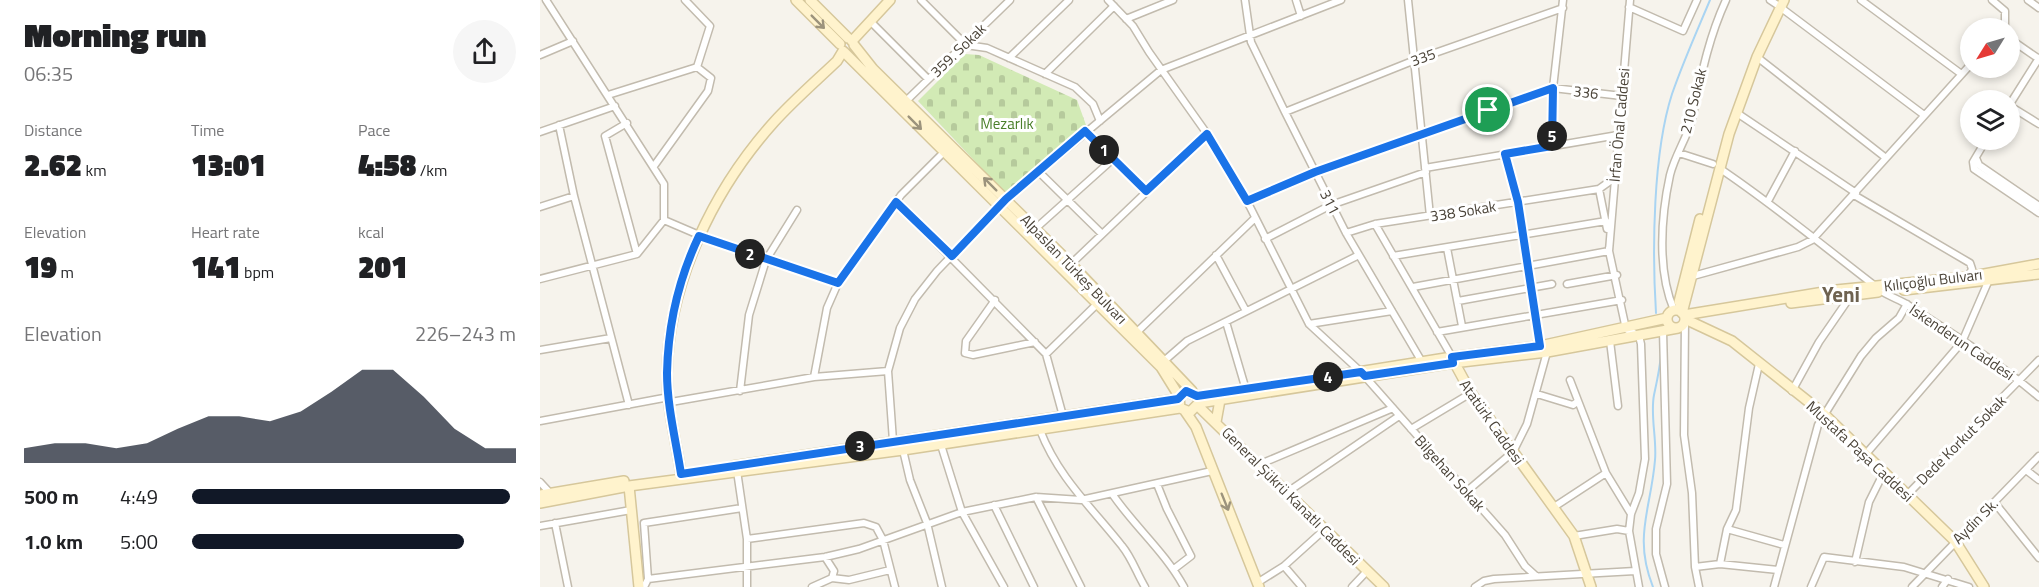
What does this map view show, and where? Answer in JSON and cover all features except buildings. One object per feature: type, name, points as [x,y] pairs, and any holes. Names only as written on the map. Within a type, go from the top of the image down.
[{"type":"street","points":[[540,279],[637,254],[664,219],[664,184],[546,0]]},
{"type":"street","points":[[685,0],[710,26],[697,67]]},
{"type":"street","name":"Alpaslan Türkeş Bulvarı","points":[[796,0],[944,152],[1035,229],[1071,264],[1164,361],[1197,399]]},
{"type":"street","name":"Alpaslan Türkeş Bulvarı","points":[[810,0],[852,41],[873,69],[906,101],[1097,304],[1161,367],[1196,428],[1258,585]]},
{"type":"street","points":[[681,474],[667,375],[677,298],[688,260],[739,166],[754,146],[775,121],[837,61],[842,49],[851,51],[852,41],[890,0]]},
{"type":"street","points":[[921,0],[966,45],[987,48],[1076,87],[1093,104],[1100,121]]},
{"type":"street","name":"359. Sokak","points":[[906,101],[1010,0]]},
{"type":"street","points":[[1009,58],[1069,0]]},
{"type":"street","name":"Bilgehan Sokak","points":[[1108,0],[1126,18],[1207,134],[1247,201],[1309,324],[1363,374],[1505,535],[1526,566],[1536,576]]},
{"type":"street","points":[[1126,18],[1173,0]]},
{"type":"street","name":"311","points":[[1245,0],[1251,42],[1285,112],[1346,233],[1422,362]]},
{"type":"street","points":[[1296,0],[1301,16]]},
{"type":"street","points":[[893,441],[888,371],[900,328],[915,299],[1003,203],[1085,131],[1161,70],[1341,0]]},
{"type":"street","points":[[1407,0],[1423,132],[1430,216]]},
{"type":"street","points":[[1552,146],[1553,88],[1563,0]]},
{"type":"street","points":[[1630,4],[1683,31],[1697,0]]},
{"type":"street","name":"210 Sokak","points":[[1699,587],[1695,567],[1692,493],[1684,435],[1680,313],[1666,288],[1662,243],[1670,174],[1691,121],[1698,82],[1713,28],[1726,0]]},
{"type":"street","points":[[1693,276],[1798,248],[1812,240],[1960,73],[1861,0]]},
{"type":"street","points":[[1992,0],[2005,11],[2005,18]]},
{"type":"street","points":[[2028,0],[2039,8]]},
{"type":"street","points":[[1778,2],[1924,115]]},
{"type":"street","points":[[1544,349],[1680,313],[1693,276],[1716,166],[1778,2]]},
{"type":"street","points":[[1197,399],[1452,360],[1610,341],[1683,325],[1680,313],[1716,166],[1751,54],[1778,2]]},
{"type":"street","name":"İrfan Önal Caddesi","points":[[1609,251],[1613,179],[1630,4]]},
{"type":"street","points":[[1045,74],[1114,6]]},
{"type":"street","name":"335","points":[[1285,112],[1415,60],[1563,8]]},
{"type":"street","points":[[870,21],[928,79]]},
{"type":"street","points":[[540,55],[573,41]]},
{"type":"street","points":[[2019,90],[2039,59],[2020,46]]},
{"type":"street","points":[[1757,57],[1886,158]]},
{"type":"street","points":[[608,95],[697,67],[706,72],[712,81],[654,166]]},
{"type":"street","name":"336","points":[[1247,201],[1315,172],[1423,132],[1553,88],[1622,96]]},
{"type":"street","points":[[540,132],[615,106]]},
{"type":"street","points":[[2020,112],[2039,124]]},
{"type":"street","points":[[1737,113],[1855,194],[1970,263],[1972,268],[1968,277]]},
{"type":"street","points":[[627,123],[604,136],[637,254]]},
{"type":"street","points":[[559,125],[574,196],[628,405]]},
{"type":"street","points":[[1085,131],[1146,191]]},
{"type":"street","points":[[1071,264],[1207,134]]},
{"type":"street","points":[[1265,239],[1331,205],[1425,170],[1618,135]]},
{"type":"street","points":[[1980,150],[1974,169],[2039,213]]},
{"type":"street","points":[[1768,201],[1795,151]]},
{"type":"street","points":[[814,377],[827,308],[838,283],[896,202],[944,152]]},
{"type":"street","name":"İskenderun Caddesi","points":[[1679,153],[1716,166],[1768,201],[1812,240],[2039,397]]},
{"type":"street","points":[[1466,492],[1513,452],[1527,424],[1537,394],[1544,349],[1518,202],[1505,154]]},
{"type":"street","points":[[1976,158],[1979,165],[2039,206]]},
{"type":"street","points":[[1035,229],[1113,159]]},
{"type":"street","points":[[1038,171],[1102,234]]},
{"type":"street","name":"338 Sokak","points":[[1346,233],[1376,224],[1599,189],[1613,179]]},
{"type":"street","name":"İrfan Önal Caddesi","points":[[1599,189],[1606,221],[1609,251],[1617,275],[1626,329]]},
{"type":"street","points":[[540,207],[574,196]]},
{"type":"street","points":[[896,202],[1047,354],[1063,416]]},
{"type":"street","points":[[740,391],[749,315],[766,260],[797,210]]},
{"type":"street","points":[[1136,333],[1255,218]]},
{"type":"street","points":[[664,219],[699,236],[838,283]]},
{"type":"street","points":[[1393,256],[1606,221]]},
{"type":"street","name":"Atatürk Caddesi","points":[[1376,224],[1471,393],[1574,536],[1591,587]]},
{"type":"street","points":[[1447,248],[1462,326]]},
{"type":"street","points":[[1413,287],[1609,251]]},
{"type":"street","points":[[1216,255],[1246,311]]},
{"type":"street","points":[[1164,361],[1187,341],[1359,255]]},
{"type":"street","name":"Kılıçoğlu Bulvarı","points":[[1680,313],[1850,297],[1881,289],[2039,264]]},
{"type":"street","name":"Kılıçoğlu Bulvarı","points":[[1680,313],[1836,290],[1988,282],[2039,274]]},
{"type":"street","points":[[1567,284],[1617,275]]},
{"type":"street","points":[[1865,455],[1962,342],[1988,282]]},
{"type":"street","points":[[1458,301],[1552,284]]},
{"type":"street","points":[[1792,391],[1819,342],[1850,297]]},
{"type":"street","points":[[995,300],[966,340],[964,353],[973,355],[1035,342]]},
{"type":"street","points":[[1437,332],[1622,300]]},
{"type":"street","points":[[1047,354],[1097,304]]},
{"type":"street","points":[[1774,587],[1784,544],[1792,529],[1818,425],[1861,356],[1876,338],[1899,318],[1907,304]]},
{"type":"street","points":[[1309,324],[1392,311]]},
{"type":"street","name":"Mustafa Paşa Caddesi","points":[[1680,313],[1732,341],[1792,391],[1824,414],[1955,541],[1984,587]]},
{"type":"street","points":[[1667,318],[1671,327],[1677,328]]},
{"type":"street","points":[[1226,322],[1246,390]]},
{"type":"street","points":[[1626,329],[1639,336],[1641,344],[1645,459],[1629,531],[1639,587]]},
{"type":"street","points":[[1663,331],[1666,484],[1656,529],[1656,554],[1665,587]]},
{"type":"street","points":[[540,350],[611,338]]},
{"type":"street","points":[[1610,341],[1618,406]]},
{"type":"street","points":[[1181,404],[1186,391],[1197,399],[1220,400],[1422,362],[1452,360]]},
{"type":"street","name":"Dede Korkut Sokak","points":[[1907,495],[2039,360]]},
{"type":"street","points":[[1720,564],[1727,529],[1736,510],[1749,408],[1759,364]]},
{"type":"street","points":[[540,421],[628,405],[740,391],[814,377],[888,371]]},
{"type":"street","points":[[1570,380],[1577,402],[1585,412],[1606,473],[1631,514]]},
{"type":"street","points":[[1411,429],[1471,393]]},
{"type":"street","points":[[1537,394],[1559,403],[1573,405],[1577,402]]},
{"type":"street","points":[[540,503],[551,497],[681,474],[1063,416],[1181,404],[1192,411],[1197,399]]},
{"type":"street","name":"General Şükrü Kanatlı Caddesi","points":[[1197,399],[1258,465],[1383,587]]},
{"type":"street","points":[[1216,422],[1220,400]]},
{"type":"street","points":[[540,495],[551,497],[941,445],[1040,430],[1181,404]]},
{"type":"street","points":[[1258,465],[1393,408]]},
{"type":"street","points":[[1286,493],[1399,416]]},
{"type":"street","points":[[1040,430],[1053,462],[1081,500],[1124,549],[1145,587]]},
{"type":"street","points":[[941,445],[962,512],[1004,587]]},
{"type":"street","points":[[903,450],[910,480],[927,523],[942,587]]},
{"type":"street","name":"Aydin Sk.","points":[[1912,587],[2039,456]]},
{"type":"street","points":[[2026,470],[2039,480]]},
{"type":"street","points":[[737,471],[747,539],[747,587]]},
{"type":"street","points":[[648,579],[825,557],[859,549],[962,512],[1036,497],[1081,500],[1113,495],[1212,471]]},
{"type":"street","points":[[1855,562],[1869,502],[1884,471]]},
{"type":"street","points":[[1554,507],[1606,473]]},
{"type":"street","points":[[540,482],[551,497]]},
{"type":"street","points":[[1157,483],[1167,509],[1191,556],[1174,569]]},
{"type":"street","points":[[628,486],[639,587]]},
{"type":"street","points":[[1113,495],[1174,569],[1184,587]]},
{"type":"street","points":[[1036,497],[1081,587]]},
{"type":"street","points":[[1995,503],[2039,558]]},
{"type":"street","points":[[994,505],[1034,587]]},
{"type":"street","points":[[644,587],[648,579],[644,523],[742,508]]},
{"type":"street","points":[[540,526],[631,510]]},
{"type":"street","points":[[555,523],[566,587]]},
{"type":"street","points":[[747,539],[864,523],[876,527],[883,540],[895,587]]},
{"type":"street","points":[[1258,585],[1284,566],[1325,529]]},
{"type":"street","points":[[1574,536],[1617,529],[1629,531]]},
{"type":"street","points":[[1727,529],[1784,544]]},
{"type":"street","points":[[825,557],[834,571],[832,578]]},
{"type":"street","points":[[1811,587],[1824,557],[1926,572],[1969,587]]},
{"type":"street","points":[[1695,567],[1720,564],[1778,570]]},
{"type":"street","points":[[1284,566],[1302,587]]},
{"type":"street","points":[[812,587],[832,578],[850,583],[890,570]]},
{"type":"street","points":[[1352,587],[1367,571]]},
{"type":"street","points":[[1475,587],[1484,580],[1536,576],[1587,576],[1635,571]]},
{"type":"street","points":[[1942,587],[1948,579]]},
{"type":"green space","name":"Mezarlık","points":[[965,54],[979,55],[1077,100],[1086,125],[1005,193],[918,101]]},
{"type":"waterway","points":[[1656,313],[1654,232],[1661,144],[1672,94],[1710,0]]},
{"type":"waterway","points":[[1653,587],[1644,553],[1644,538],[1655,460],[1653,403],[1661,354]]},
{"type":"district","name":"Yeni","points":[[1841,294]]},
{"type":"route","points":[[1553,88],[1552,146],[1505,154],[1518,202],[1540,346],[1452,357],[1453,363],[1365,376],[1361,372],[1197,396],[1192,391],[1186,391],[1178,399],[681,474],[667,375],[677,298],[688,260],[699,236],[838,283],[896,202],[952,256],[1006,199],[1085,131],[1146,191],[1207,134],[1247,201],[1315,172],[1488,110],[1553,88]]}]
